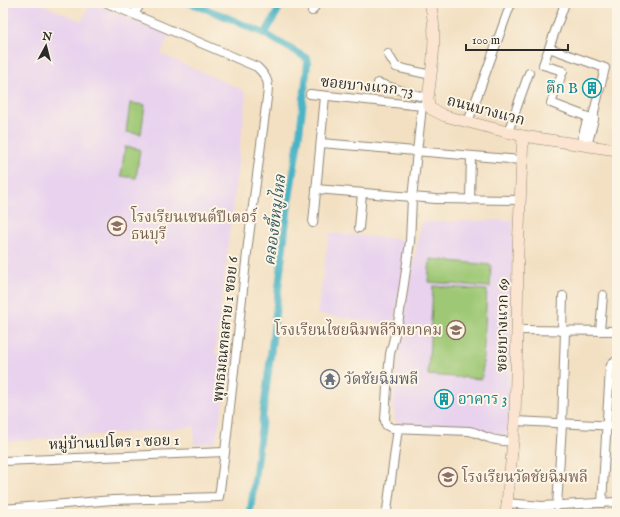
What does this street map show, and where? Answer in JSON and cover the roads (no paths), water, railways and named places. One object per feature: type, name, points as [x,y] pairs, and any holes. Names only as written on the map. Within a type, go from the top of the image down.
[{"type":"street","name":"พุทธมณฑลสาย 1 ซอย 6","points":[[3,509],[114,500],[219,497],[248,244],[266,106],[268,86],[267,79],[264,73],[257,67],[107,3]]},
{"type":"street","points":[[134,14],[141,3]]},
{"type":"street","points":[[312,11],[317,3]]},
{"type":"street","name":"ถนนบางแวก","points":[[430,3],[434,24],[434,39],[426,103],[431,109],[445,116],[523,136],[617,150]]},
{"type":"street","points":[[468,122],[511,3]]},
{"type":"street","points":[[565,3],[543,65],[563,71],[551,103],[591,118]]},
{"type":"street","points":[[549,48],[605,68],[584,145]]},
{"type":"street","points":[[388,54],[396,67],[430,76]]},
{"type":"street","points":[[508,132],[529,73]]},
{"type":"street","points":[[378,83],[412,94],[426,103],[417,152],[412,198],[410,242],[399,318],[390,354],[384,420],[386,425],[389,427],[470,431],[477,432],[489,439],[512,442]]},
{"type":"street","name":"ซอยบางแวก 73","points":[[310,94],[426,103]]},
{"type":"street","points":[[313,223],[326,96]]},
{"type":"street","name":"ซอยบางแวก 69","points":[[506,509],[515,421],[518,330],[518,251],[523,136]]},
{"type":"street","points":[[321,143],[522,160]]},
{"type":"street","points":[[470,156],[470,200]]},
{"type":"street","points":[[316,189],[412,198],[521,200]]},
{"type":"street","points":[[359,228],[362,193]]},
{"type":"street","points":[[600,331],[603,294]]},
{"type":"street","points":[[557,506],[562,424],[563,296]]},
{"type":"street","points":[[518,330],[617,331]]},
{"type":"street","points":[[602,503],[610,368],[612,363],[617,361]]},
{"type":"street","points":[[515,421],[617,426]]},
{"type":"street","points":[[387,510],[398,428]]},
{"type":"street","name":"หมู่บ้านเปโตร 1 ซอย 1","points":[[3,461],[225,452]]},
{"type":"street","points":[[506,509],[534,506],[617,502]]},
{"type":"waterway","name":"คลองขี้หมูไหล","points":[[190,3],[265,34],[308,59],[250,514]]},
{"type":"waterway","points":[[265,34],[282,3]]},
{"type":"place","name":"ตึก B","points":[[592,88]]},
{"type":"place","name":"โรงเรียนเซนต์ปีเตอร์ ธนบุรี","points":[[117,226]]},
{"type":"place","name":"โรงเรียนไชยฉิมพลีวิทยาคม","points":[[456,330]]},
{"type":"place","name":"วัดชัยฉิมพลี","points":[[330,379]]},
{"type":"place","name":"อาคาร 3","points":[[444,399]]},
{"type":"place","name":"โรงเรียนวัดชัยฉิมพลี","points":[[448,477]]}]
